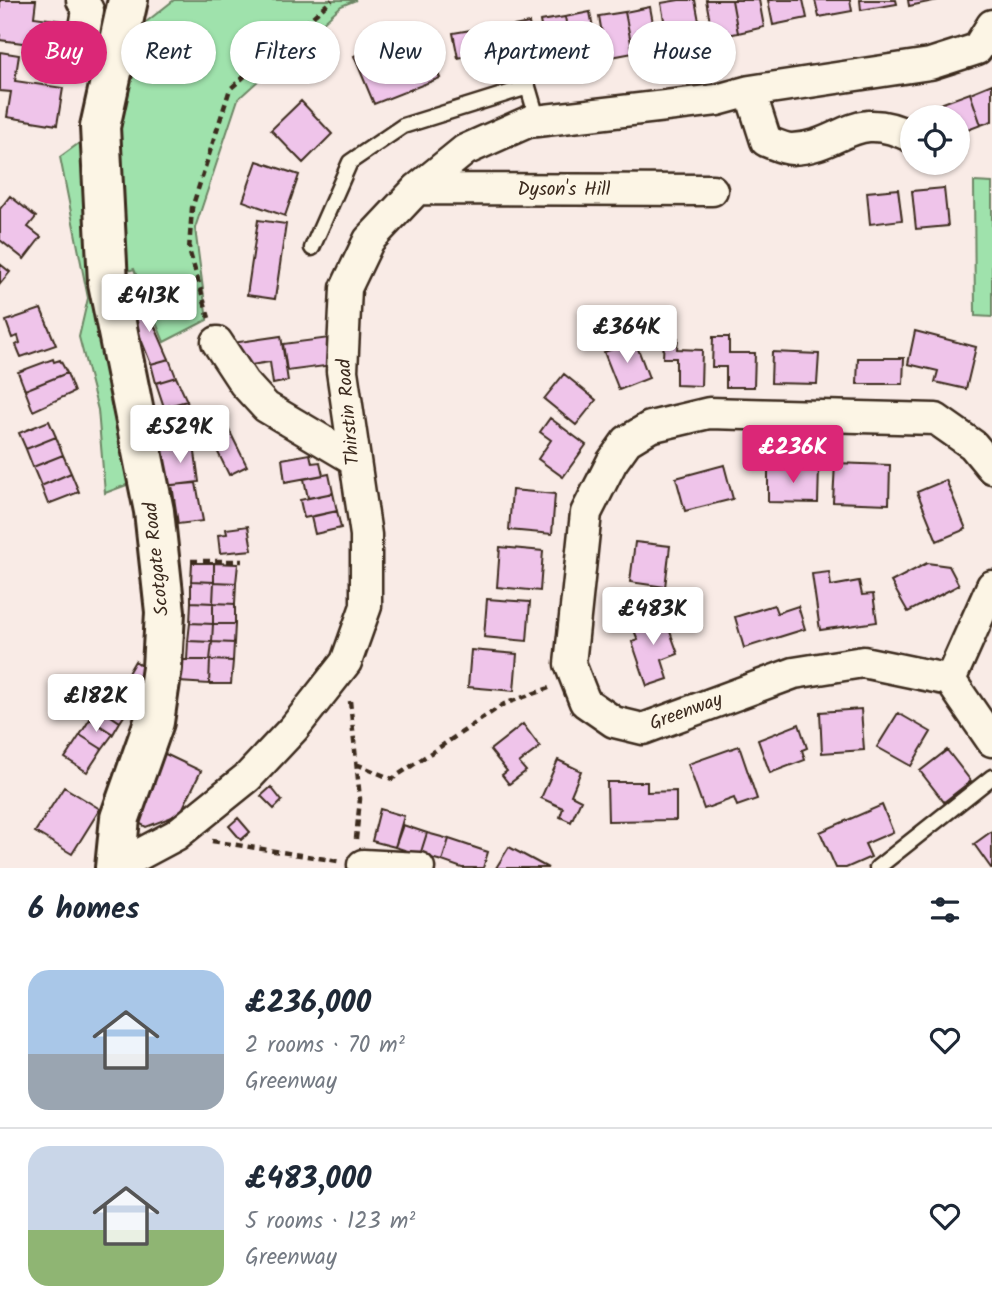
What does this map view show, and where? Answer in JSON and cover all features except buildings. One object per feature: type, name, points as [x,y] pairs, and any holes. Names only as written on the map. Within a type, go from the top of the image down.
[{"type":"street","points":[[82,0],[88,10],[86,21]]},
{"type":"street","name":"Scotgate Road","points":[[116,867],[120,818],[154,722],[162,668],[164,612],[154,511],[108,283],[100,127],[128,0]]},
{"type":"street","name":"Thirstin Road","points":[[116,867],[176,835],[248,777],[294,727],[346,662],[366,606],[366,535],[352,458],[342,371],[346,288],[369,240],[417,189],[465,150],[528,122],[717,100],[750,91],[930,64],[977,49],[992,25]]},
{"type":"street","points":[[750,91],[766,141],[791,149],[828,140],[862,125],[900,131]]},
{"type":"street","name":"Dyson's Hill","points":[[417,189],[712,190]]},
{"type":"street","points":[[217,342],[244,383],[266,407],[352,458]]},
{"type":"street","name":"Greenway","points":[[950,680],[863,662],[794,673],[643,729],[614,722],[585,702],[570,664],[586,513],[612,462],[627,441],[650,427],[709,413],[936,419],[973,445],[992,468]]},
{"type":"street","points":[[992,586],[950,680],[992,741]]},
{"type":"street","points":[[363,865],[419,868]]},
{"type":"lane","points":[[312,248],[350,162],[404,126],[528,87],[538,121]]},
{"type":"lane","points":[[877,868],[992,777]]},
{"type":"path","points":[[217,342],[189,250],[192,208],[230,89],[332,0]]},
{"type":"path","points":[[159,560],[242,561]]},
{"type":"path","points":[[346,662],[360,799],[355,851],[363,865]]},
{"type":"path","points":[[356,764],[392,779],[504,704],[576,677]]},
{"type":"path","points":[[176,835],[363,865]]},
{"type":"green space","points":[[174,0],[356,0],[341,6],[324,21],[230,21],[230,84],[255,84],[238,99],[195,228],[207,320],[164,342],[134,269],[101,280],[140,480],[105,493],[98,410],[79,337],[88,298],[60,157],[111,120],[121,79],[121,84],[216,84],[216,21],[147,21]]},
{"type":"green space","points":[[974,182],[992,183],[992,317],[975,316]]}]
